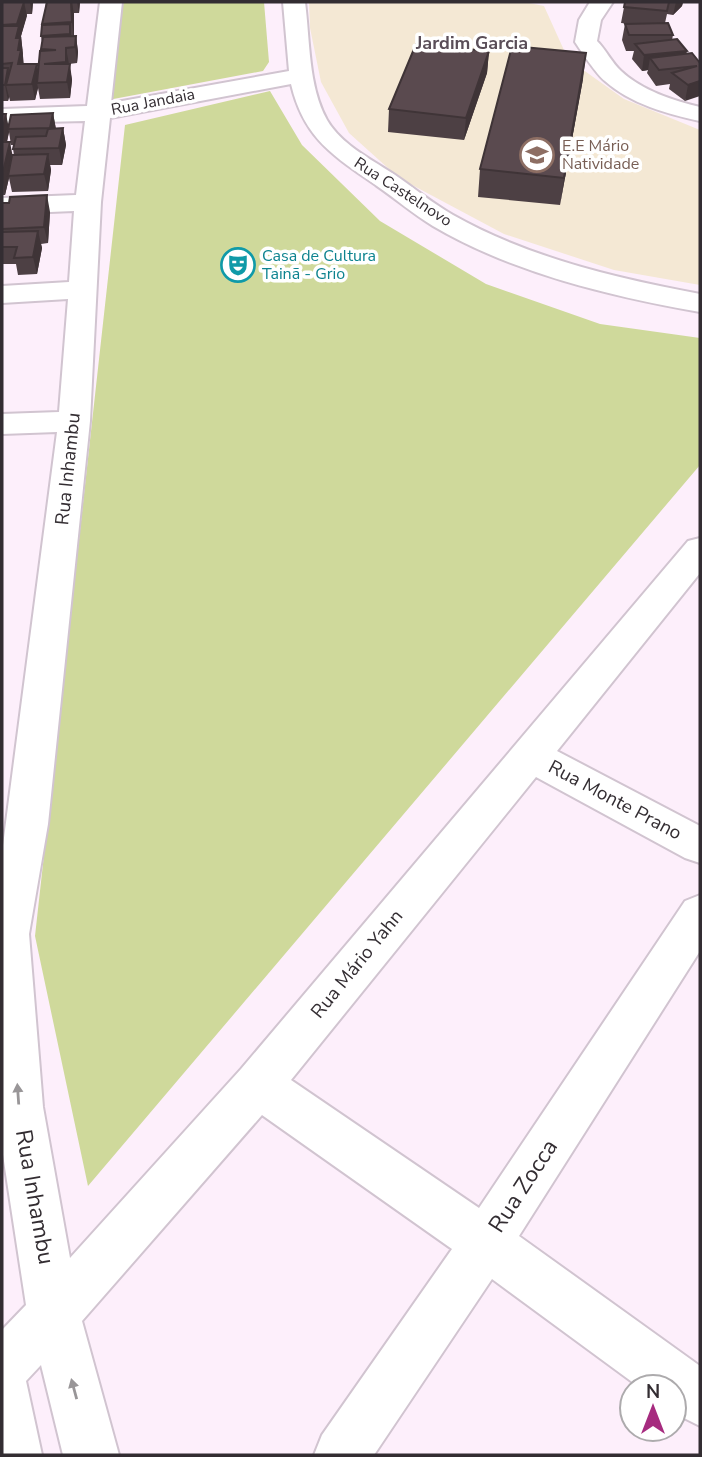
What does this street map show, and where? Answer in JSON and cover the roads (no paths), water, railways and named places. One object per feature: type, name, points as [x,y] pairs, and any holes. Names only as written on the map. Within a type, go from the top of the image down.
[{"type":"street","name":"Rua Inhambu","points":[[91,1455],[54,1314],[19,1107],[4,935],[15,825],[74,421],[88,202],[111,2]]},
{"type":"street","name":"Rua Castelnovo","points":[[294,2],[305,98],[322,131],[350,157],[450,224],[581,276],[650,295],[700,303]]},
{"type":"street","points":[[592,5],[586,42],[600,57],[611,75],[628,87],[668,107],[700,114]]},
{"type":"street","name":"Rua Jandaia","points":[[2,116],[99,113],[303,75]]},
{"type":"street","points":[[2,206],[88,202]]},
{"type":"street","points":[[2,294],[83,290]]},
{"type":"street","points":[[2,424],[74,421]]},
{"type":"street","name":"Rua Mário Yahn","points":[[2,1367],[54,1314],[258,1085],[700,550]]},
{"type":"street","name":"Rua Monte Prano","points":[[529,754],[700,846]]},
{"type":"street","name":"Rua Zocca","points":[[342,1455],[486,1243],[700,914]]},
{"type":"street","points":[[258,1085],[486,1243],[700,1399]]},
{"type":"street","points":[[2,1389],[14,1455]]},
{"type":"place","name":"E.E Mário Natividade","points":[[537,155]]},
{"type":"place","name":"Casa de Cultura Tainã - Grio","points":[[238,265]]},
{"type":"district","name":"Jardim Garcia","points":[[472,43]]}]
